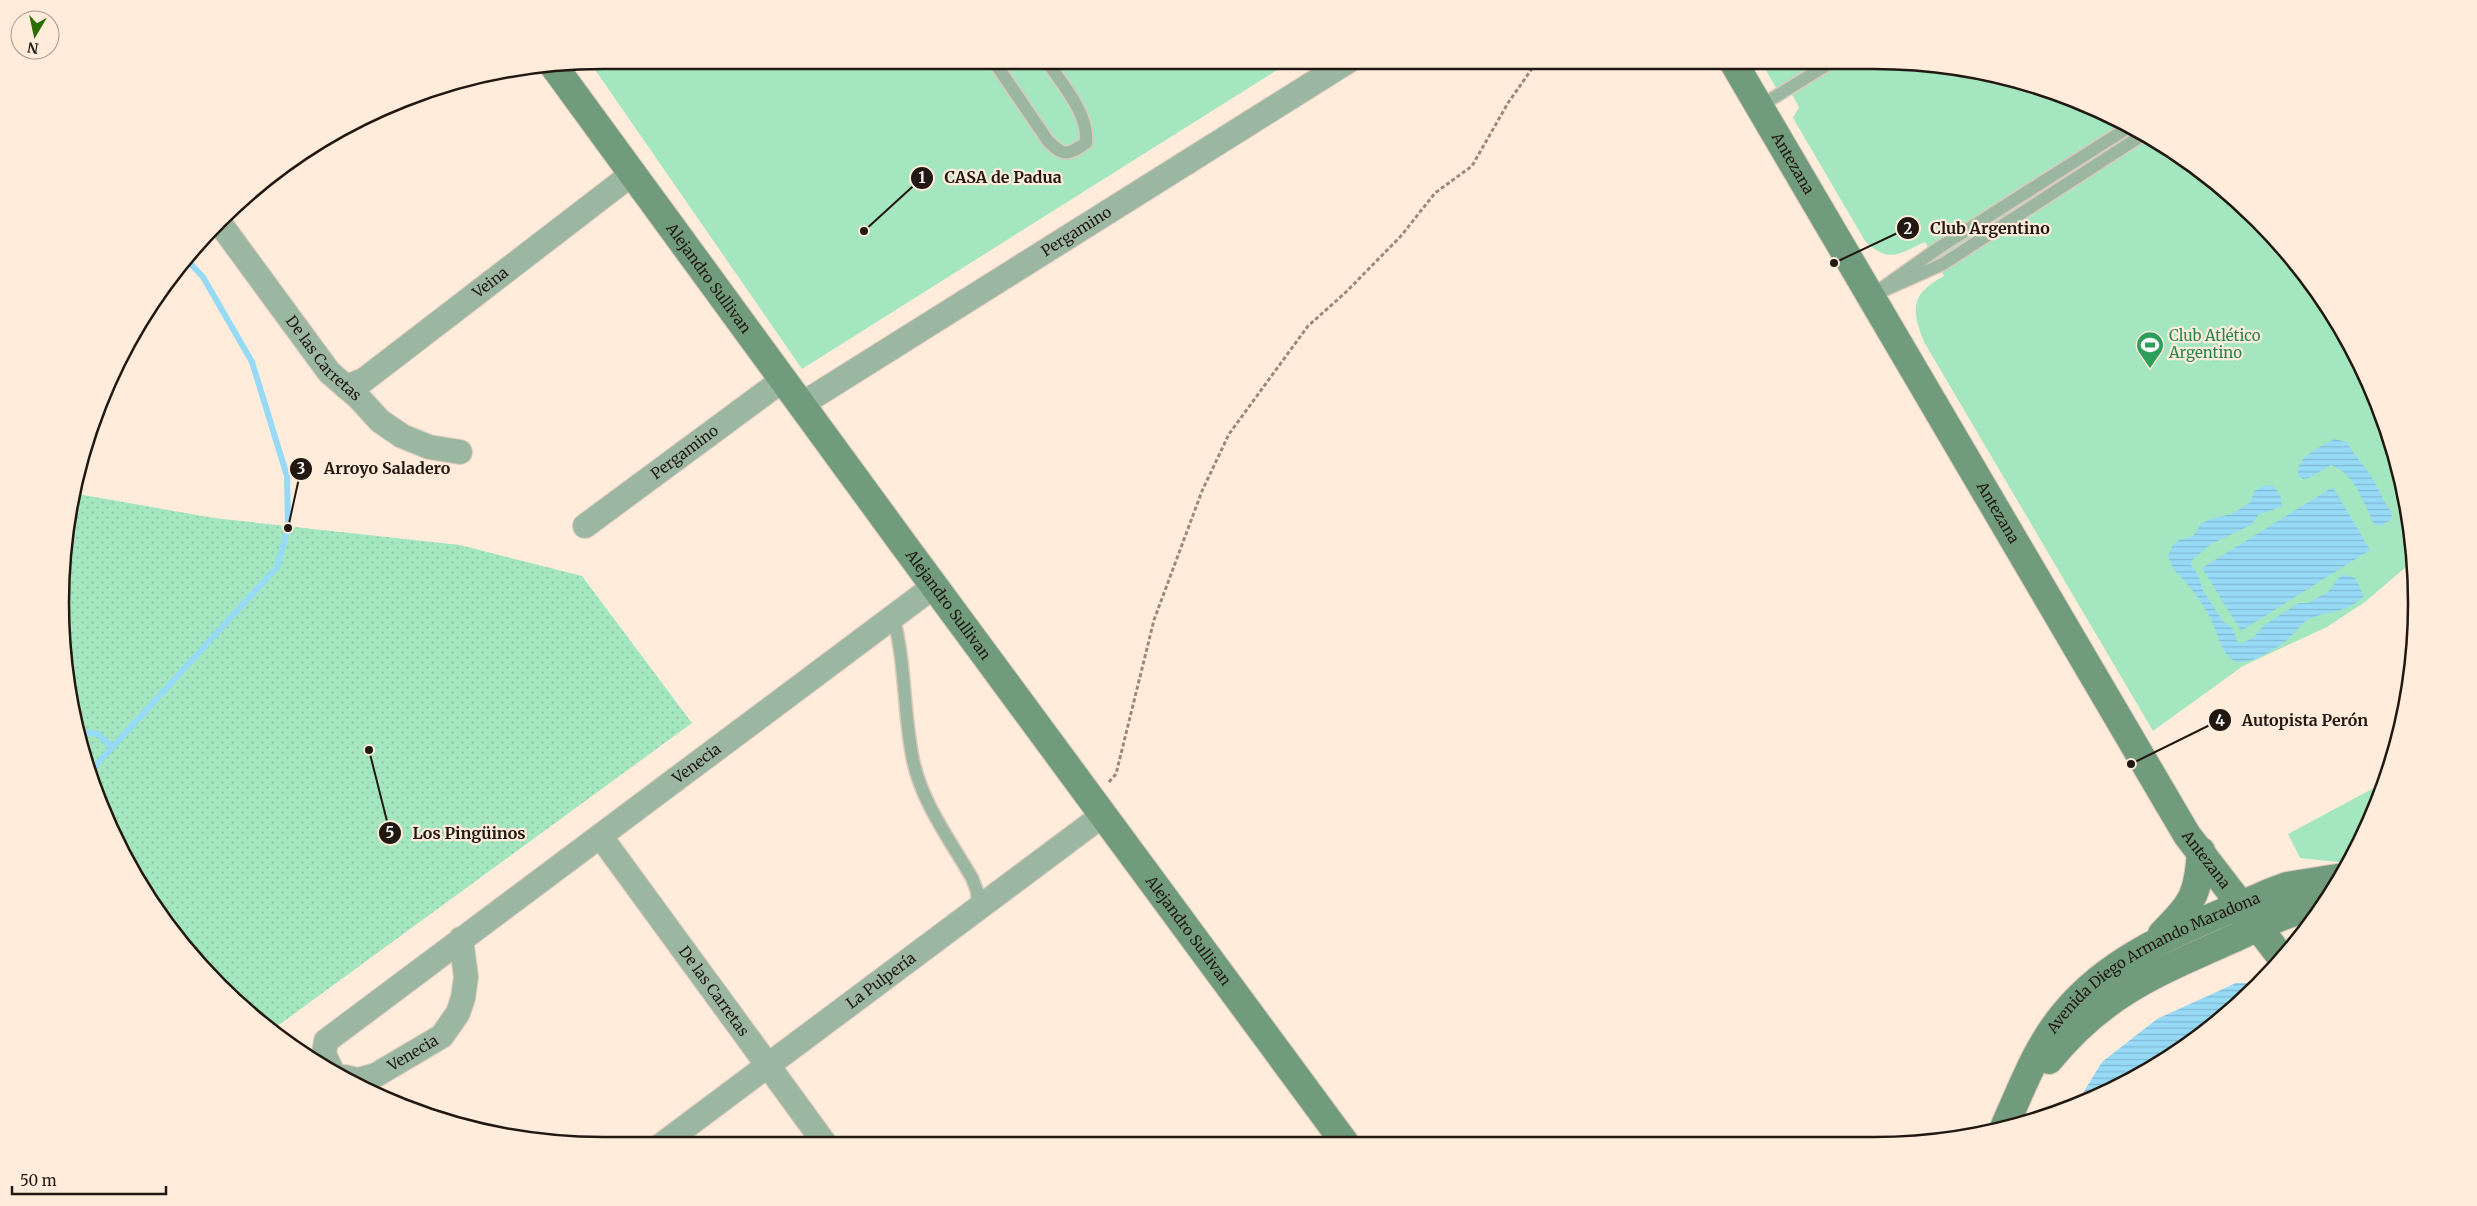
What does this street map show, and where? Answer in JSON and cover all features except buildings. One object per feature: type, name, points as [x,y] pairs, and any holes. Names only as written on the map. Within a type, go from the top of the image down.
[{"type":"street","name":"Pergamino","points":[[802,404],[1336,69]]},
{"type":"street","name":"Antezana","points":[[1737,69],[2187,835],[2278,952]]},
{"type":"street","name":"Alejandro Sullivan","points":[[557,71],[784,379],[933,587],[1341,1137]]},
{"type":"street","name":"Veina","points":[[346,387],[364,380],[632,174]]},
{"type":"street","name":"De las Carretas","points":[[223,227],[329,372],[380,421],[402,436],[429,447],[460,452]]},
{"type":"street","name":"Pergamino","points":[[585,526],[784,379]]},
{"type":"street","name":"Venecia","points":[[327,1060],[324,1054],[326,1042],[933,587]]},
{"type":"street","name":"La Pulpería","points":[[672,1137],[978,908],[1098,808]]},
{"type":"street","name":"De las Carretas","points":[[601,837],[820,1137]]},
{"type":"street","points":[[2153,943],[2191,904],[2200,872],[2201,851]]},
{"type":"street","points":[[2218,875],[2251,886],[2287,886]]},
{"type":"street","name":"Avenida Diego Armando Maradona","points":[[2010,1114],[2032,1066],[2063,1015],[2088,987],[2112,968],[2153,943],[2287,886],[2331,879]]},
{"type":"street","name":"Avenida Diego Armando Maradona","points":[[2010,1114],[2081,1025],[2117,996],[2152,975],[2258,927],[2311,909]]},
{"type":"street","name":"Venecia","points":[[361,1079],[376,1074],[442,1036],[458,1013],[463,998],[466,977],[461,939]]},
{"type":"lane","points":[[999,69],[1048,141],[1059,152],[1070,153],[1086,143],[1085,121],[1052,69]]},
{"type":"lane","points":[[1760,106],[1821,69]]},
{"type":"lane","points":[[1871,296],[1940,247],[2123,131]]},
{"type":"lane","points":[[1871,296],[1943,264],[2138,138]]},
{"type":"lane","points":[[894,616],[899,637],[912,759],[929,806],[972,878],[977,891],[978,908]]},
{"type":"path","points":[[1098,808],[1116,774],[1154,620],[1202,491],[1229,434],[1308,326],[1345,294],[1401,236],[1435,193],[1472,166],[1508,103],[1532,69]]},
{"type":"green space","points":[[595,69],[1279,69],[802,369]]},
{"type":"green space","name":"Club Atlético Argentino","points":[[1765,69],[1909,70],[1944,73],[1978,79],[2046,97],[2078,109],[2141,140],[2199,179],[2252,225],[2276,251],[2298,278],[2337,336],[2368,399],[2380,431],[2398,499],[2404,533],[2407,566],[2365,602],[2327,627],[2243,666],[2153,731],[1924,342],[1917,320],[1917,303],[1925,289],[1944,276],[1925,242],[1901,253],[1888,255],[1881,253],[1865,241],[1793,118],[1799,107],[1789,89],[1776,88]]},
{"type":"green space","points":[[80,494],[214,518],[460,545],[582,576],[692,723],[277,1026],[225,981],[179,928],[140,870],[109,807],[97,775],[79,707],[73,673],[70,638],[70,568],[73,533]]},
{"type":"green space","points":[[2375,787],[2368,807],[2341,862],[2300,858],[2288,834]]},
{"type":"water","points":[[2334,439],[2347,442],[2371,476],[2392,513],[2391,519],[2382,526],[2374,524],[2353,482],[2340,470],[2331,465],[2309,478],[2303,479],[2298,475],[2301,462],[2305,457]]},
{"type":"water","points":[[2266,485],[2273,486],[2279,493],[2281,507],[2258,515],[2251,525],[2211,544],[2192,560],[2191,565],[2199,576],[2203,591],[2223,621],[2233,629],[2237,641],[2241,644],[2254,637],[2263,626],[2299,603],[2308,603],[2328,592],[2342,574],[2355,578],[2364,596],[2344,609],[2309,619],[2292,636],[2270,652],[2252,660],[2237,662],[2231,659],[2223,649],[2212,621],[2195,593],[2175,570],[2168,556],[2172,546],[2179,540],[2193,536],[2201,524],[2210,519],[2232,514],[2251,502],[2254,491]]},
{"type":"water","points":[[2333,487],[2370,550],[2241,631],[2202,568]]},
{"type":"water","points":[[2236,983],[2250,983],[2199,1027],[2171,1047],[2141,1066],[2082,1095],[2102,1062],[2157,1019]]},
{"type":"waterway","points":[[95,767],[277,567],[288,528],[287,476],[252,362],[203,277],[191,264]]},
{"type":"waterway","points":[[85,733],[98,734],[112,747]]},
{"type":"place","name":"CASA de Padua","points":[[864,231]]},
{"type":"place","name":"Club Argentino","points":[[1834,263]]},
{"type":"place","name":"Club Atlético Argentino","points":[[2150,369]]},
{"type":"place","name":"Arroyo Saladero","points":[[288,528]]},
{"type":"place","name":"Los Pingüinos","points":[[369,750]]},
{"type":"place","name":"Autopista Perón","points":[[2131,764]]}]
